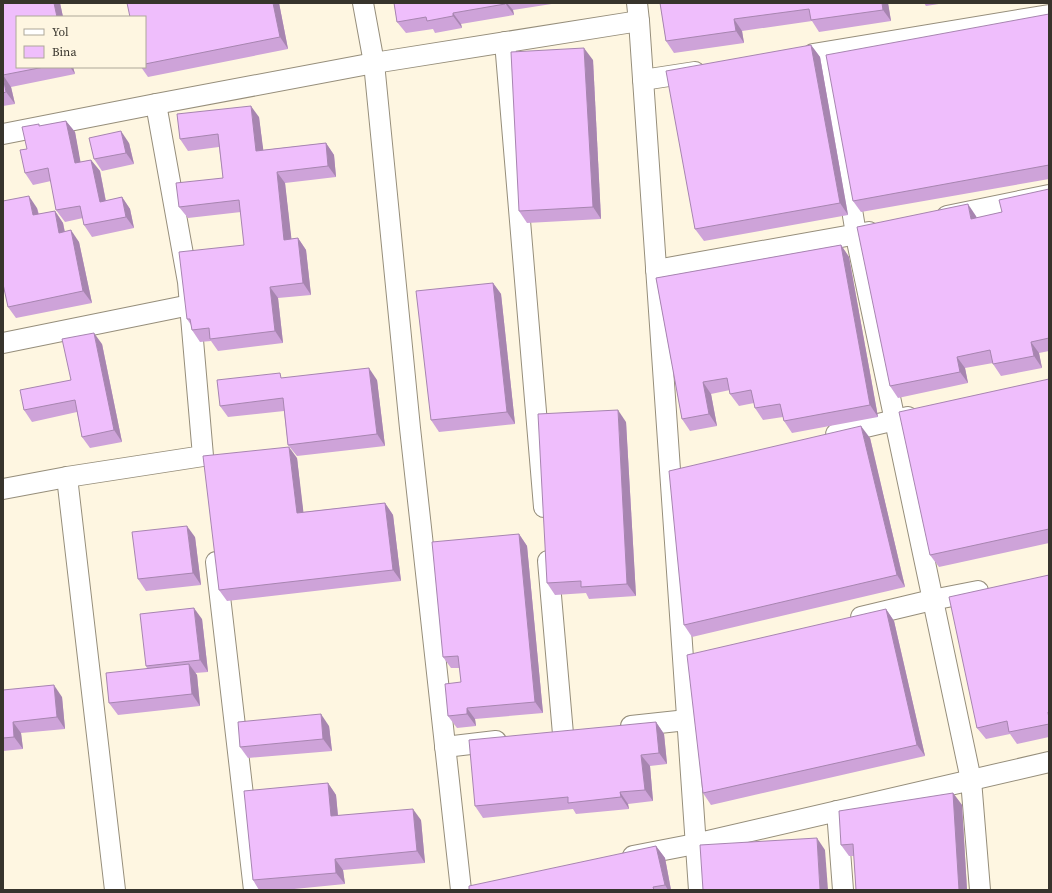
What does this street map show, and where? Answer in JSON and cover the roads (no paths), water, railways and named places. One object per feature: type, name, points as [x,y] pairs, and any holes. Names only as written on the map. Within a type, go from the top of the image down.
[{"type":"street","points":[[363,3],[374,63],[411,436],[445,747],[464,889]]},
{"type":"street","points":[[3,134],[374,63],[505,42],[638,12],[656,270],[677,471],[690,658],[687,720],[699,890]]},
{"type":"street","points":[[796,57],[1049,15]]},
{"type":"street","points":[[505,42],[563,734]]},
{"type":"street","points":[[826,52],[857,234],[932,600],[971,780],[980,890]]},
{"type":"street","points":[[643,80],[712,70]]},
{"type":"street","points":[[3,489],[67,477],[204,464],[188,282],[156,104]]},
{"type":"street","points":[[926,220],[1049,195]]},
{"type":"street","points":[[656,270],[887,228]]},
{"type":"street","points":[[3,343],[190,305]]},
{"type":"street","points":[[817,438],[926,413]]},
{"type":"street","points":[[67,477],[115,890]]},
{"type":"street","points":[[213,543],[254,890]]},
{"type":"street","points":[[842,622],[932,600],[995,587]]},
{"type":"street","points":[[617,728],[687,720]]},
{"type":"street","points":[[445,747],[516,739]]},
{"type":"street","points":[[617,859],[695,844],[971,780],[1048,766]]},
{"type":"street","points":[[837,811],[843,890]]}]
